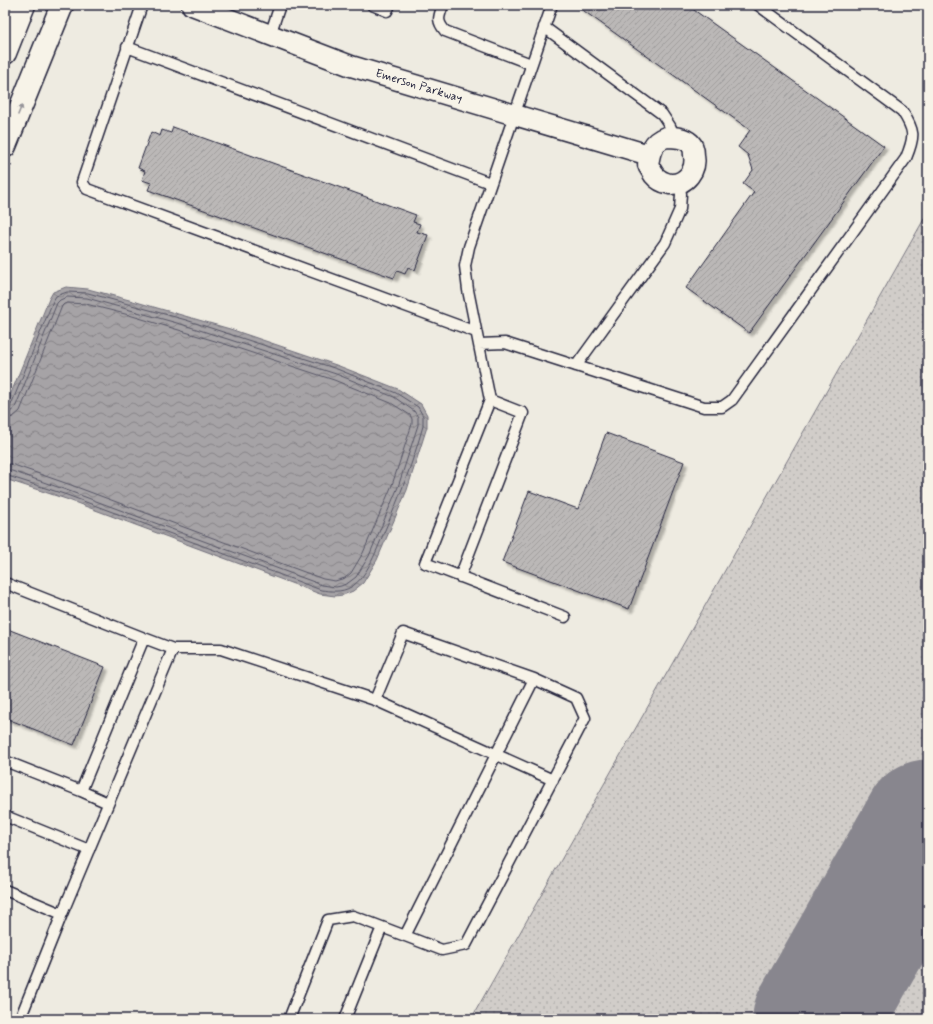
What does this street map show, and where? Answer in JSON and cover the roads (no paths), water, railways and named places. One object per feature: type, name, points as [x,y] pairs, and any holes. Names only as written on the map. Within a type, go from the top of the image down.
[{"type":"main road","points":[[5,53],[24,5]]},
{"type":"main road","points":[[5,146],[62,5]]},
{"type":"street","name":"Emerson Parkway","points":[[192,5],[351,66],[649,155]]},
{"type":"street","points":[[666,137],[675,137],[689,142],[693,148],[695,158],[694,169],[690,176],[683,182],[665,184],[655,177],[648,165],[649,155],[653,146],[658,140],[666,137]]},
{"type":"lane","points":[[142,5],[82,182],[87,189],[476,332]]},
{"type":"lane","points":[[270,35],[280,5]]},
{"type":"lane","points":[[372,5],[387,11],[390,5]]},
{"type":"lane","points":[[443,5],[438,17],[440,24],[445,31],[531,64]]},
{"type":"lane","points":[[552,5],[469,247],[465,266],[468,290],[490,400],[425,563],[565,617]]},
{"type":"lane","points":[[479,344],[505,343],[704,407],[722,407],[732,400],[906,158],[912,143],[912,133],[908,121],[902,111],[758,5]]},
{"type":"lane","points":[[544,27],[662,114],[675,137]]},
{"type":"lane","points":[[127,47],[490,183]]},
{"type":"lane","points":[[576,366],[665,243],[680,209],[681,194],[679,183]]},
{"type":"lane","points":[[460,577],[523,413],[490,400]]},
{"type":"lane","points":[[5,582],[173,649],[222,649],[375,700],[553,780]]},
{"type":"lane","points":[[289,1019],[328,920],[353,916],[442,950],[466,945],[584,718],[576,698],[534,679],[404,633],[375,700]]},
{"type":"lane","points":[[81,791],[144,638]]},
{"type":"lane","points":[[20,1019],[62,914],[173,649]]},
{"type":"lane","points":[[405,936],[534,679]]},
{"type":"lane","points":[[5,761],[108,803]]},
{"type":"lane","points":[[5,816],[89,850]]},
{"type":"lane","points":[[5,890],[62,914]]},
{"type":"lane","points":[[345,1019],[382,927]]},
{"type":"water","points":[[66,287],[88,289],[230,329],[339,366],[398,389],[421,404],[427,415],[427,427],[407,490],[377,560],[363,583],[353,591],[343,595],[335,596],[320,594],[66,499],[5,478],[5,408],[49,299],[53,292]]}]
